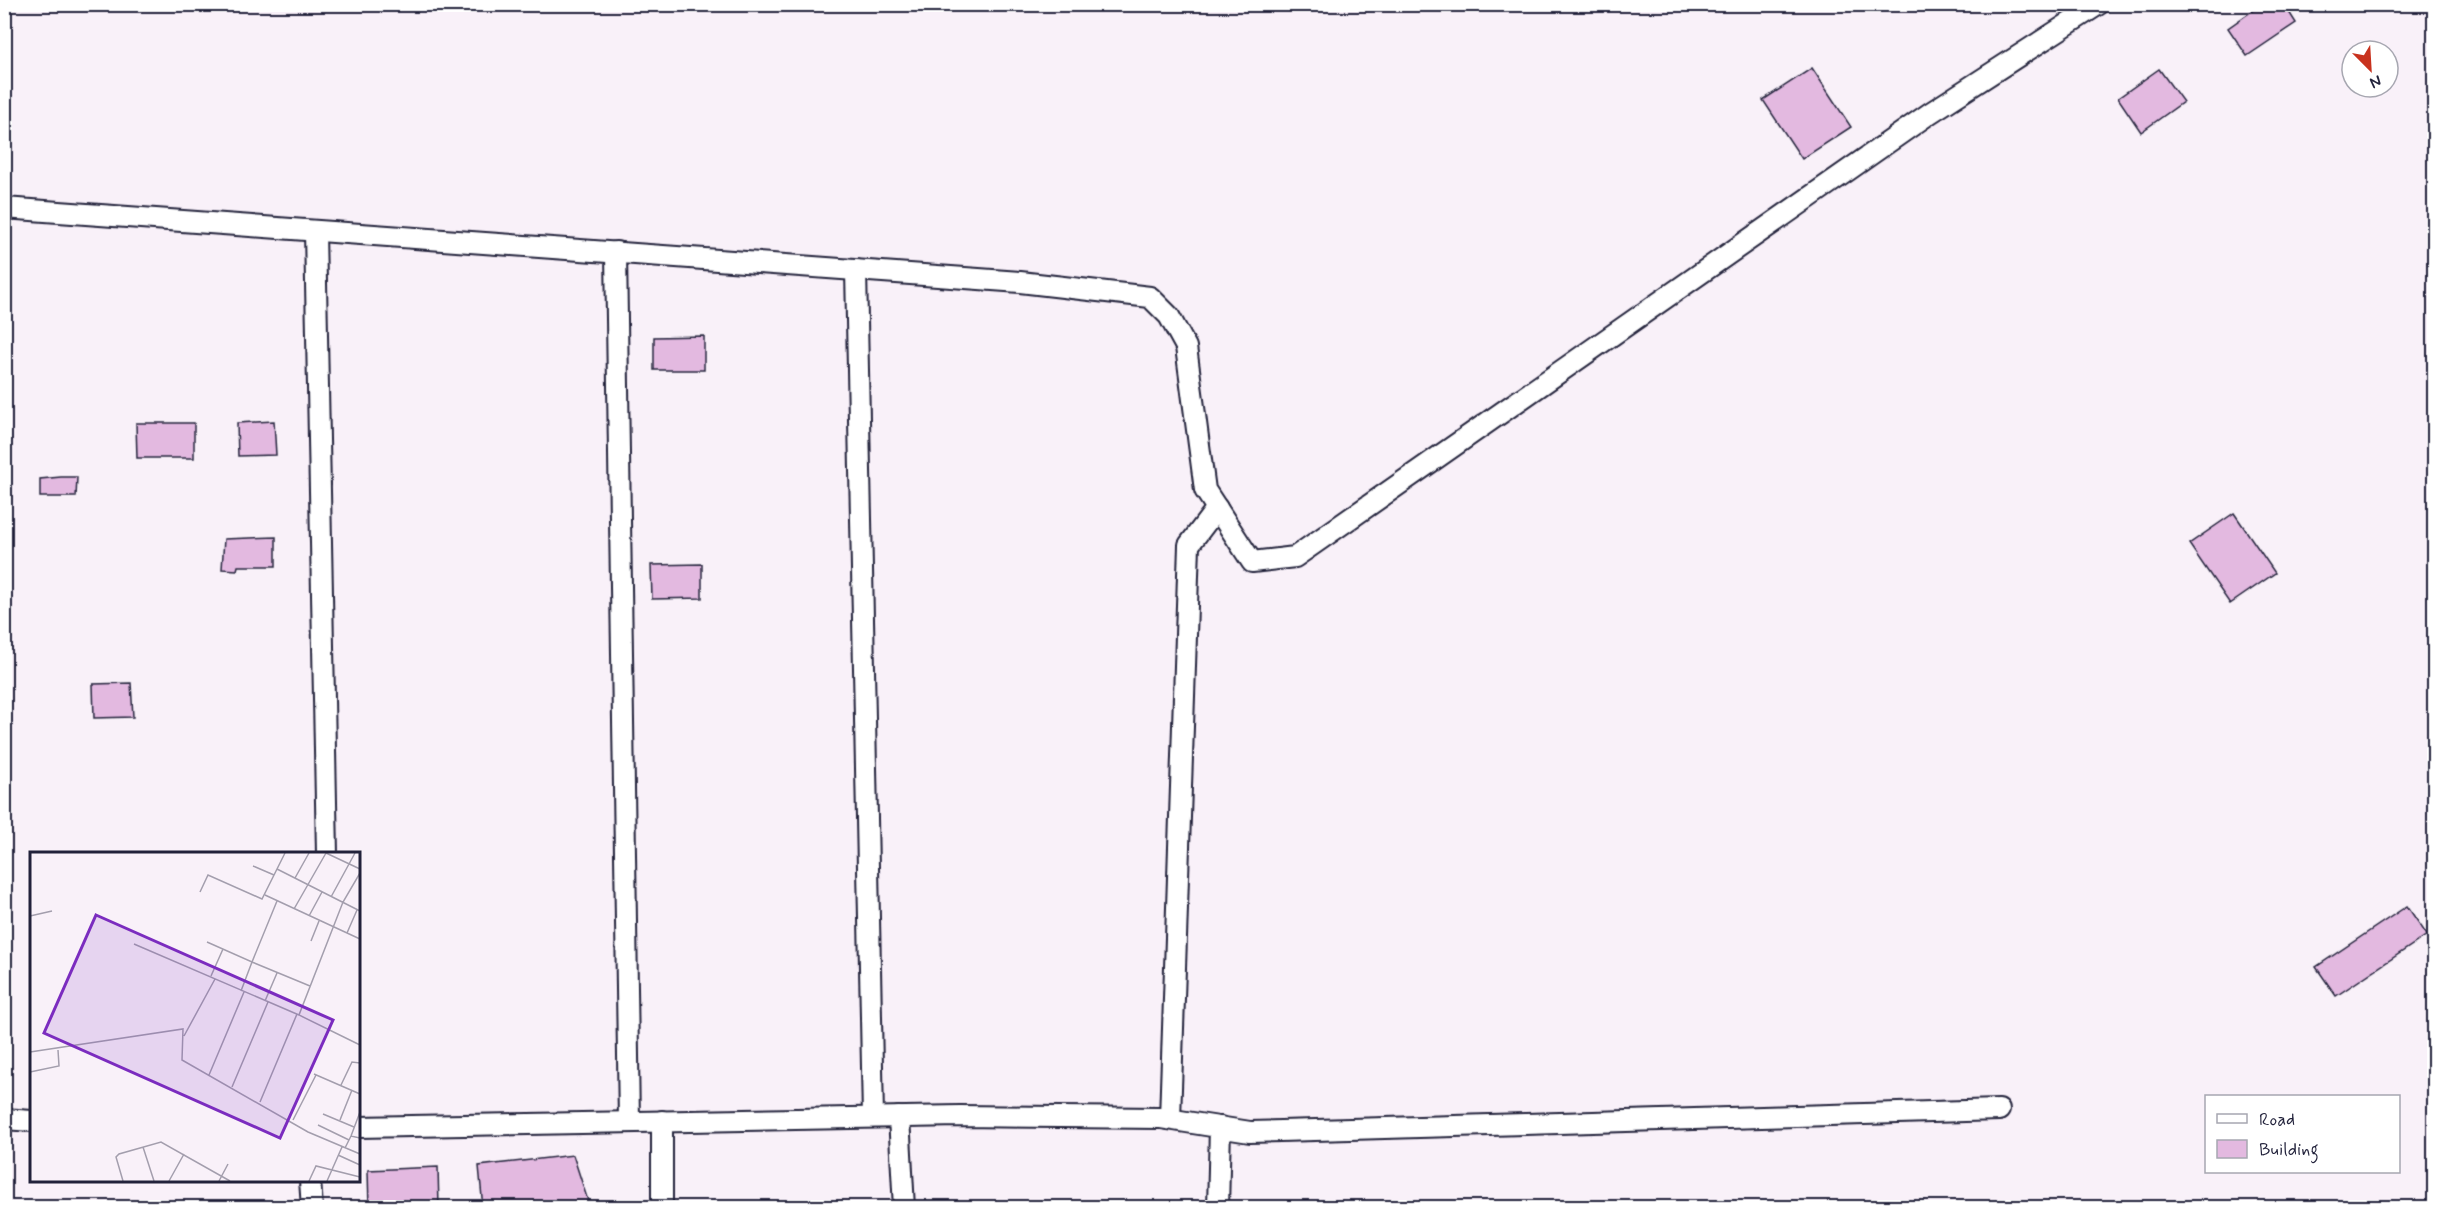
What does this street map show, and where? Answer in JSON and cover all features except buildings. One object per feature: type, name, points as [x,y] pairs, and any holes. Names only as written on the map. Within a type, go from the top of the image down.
[{"type":"street","points":[[4,208],[1020,282],[1150,297],[1169,316],[1186,347],[1204,489],[1252,562],[1294,557],[1930,112],[2099,4]]},
{"type":"street","points":[[315,231],[327,852]]},
{"type":"street","points":[[616,252],[629,1122]]},
{"type":"street","points":[[856,270],[873,1118]]},
{"type":"street","points":[[1170,1119],[1189,545],[1217,508]]},
{"type":"street","points":[[360,1127],[899,1117],[1170,1119],[1250,1132],[1999,1110]]},
{"type":"street","points":[[899,1117],[904,1208]]},
{"type":"street","points":[[4,1119],[30,1121]]},
{"type":"street","points":[[662,1121],[662,1208]]},
{"type":"street","points":[[1218,1208],[1220,1126]]},
{"type":"street","points":[[310,1182],[312,1208]]}]
